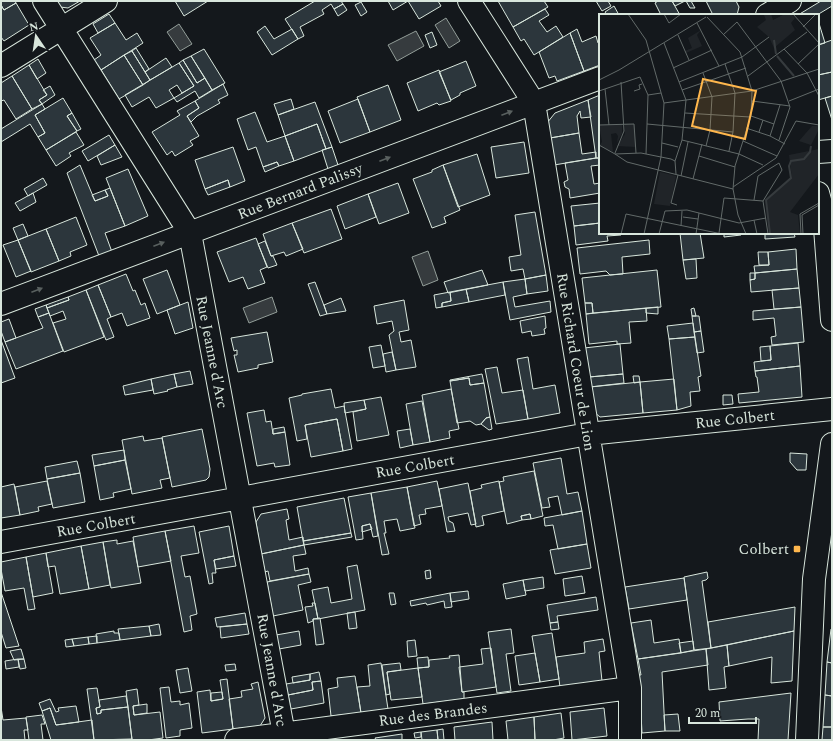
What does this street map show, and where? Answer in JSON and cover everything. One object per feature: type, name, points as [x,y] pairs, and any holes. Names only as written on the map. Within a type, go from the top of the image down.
[{"type":"street","name":"Rue Jeanne d'Arc","points":[[44,1],[190,233],[284,737]]},
{"type":"street","points":[[1,66],[106,1]]},
{"type":"street","name":"Rue Richard Coeur de Lion","points":[[469,1],[534,103],[630,688],[630,740]]},
{"type":"street","points":[[766,11],[790,1]]},
{"type":"street","name":"Rue Bernard Palissy","points":[[1,304],[599,78]]},
{"type":"street","points":[[819,152],[832,151]]},
{"type":"street","points":[[819,197],[824,215],[832,320]]},
{"type":"street","name":"Rue Colbert","points":[[1,542],[588,434],[832,409]]},
{"type":"street","points":[[807,740],[823,580],[832,444]]},
{"type":"street","name":"Rue des Brandes","points":[[236,740],[284,737],[630,688]]},
{"type":"shaded area","points":[[446,18],[460,41],[449,48],[435,25]]},
{"type":"shaded area","points":[[179,24],[192,44],[180,51],[167,32]]},
{"type":"shaded area","points":[[416,31],[424,46],[397,61],[388,45]]},
{"type":"shaded area","points":[[428,251],[438,280],[423,286],[412,257]]},
{"type":"shaded area","points":[[272,297],[277,312],[249,323],[243,308]]},
{"type":"building","points":[[1,1],[15,1],[16,3],[4,10],[1,5]]},
{"type":"building","points":[[56,1],[80,1],[68,8],[60,7]]},
{"type":"building","points":[[175,1],[208,1],[184,16]]},
{"type":"building","points":[[315,1],[341,1],[343,4],[334,9],[331,4],[322,10],[324,14],[300,27],[304,36],[298,39],[285,19]]},
{"type":"building","points":[[388,1],[408,1],[393,10]]},
{"type":"building","points":[[408,1],[438,1],[441,6],[419,19]]},
{"type":"building","points":[[498,1],[544,1],[548,7],[513,27]]},
{"type":"building","points":[[596,1],[608,1],[611,6],[602,11]]},
{"type":"building","points":[[658,1],[672,1],[679,14],[660,14],[655,3]]},
{"type":"building","points":[[672,1],[685,1],[675,6]]},
{"type":"building","points":[[686,1],[691,1],[695,8],[690,8]]},
{"type":"building","points":[[706,1],[736,1],[739,7],[737,14],[712,14]]},
{"type":"building","points":[[821,1],[832,1],[832,6],[819,14],[800,14]]},
{"type":"building","points":[[361,2],[367,12],[361,16],[355,5]]},
{"type":"building","points":[[16,3],[29,25],[4,41],[1,37],[1,5],[4,10]]},
{"type":"building","points":[[343,4],[347,10],[338,16],[334,9]]},
{"type":"building","points":[[614,6],[618,14],[606,14],[605,12]]},
{"type":"building","points":[[545,9],[549,15],[539,21],[547,32],[556,26],[563,37],[534,55],[524,39],[521,41],[513,27]]},
{"type":"building","points":[[109,14],[115,23],[98,33],[93,24]]},
{"type":"building","points":[[115,23],[126,40],[137,33],[143,43],[101,70],[94,60],[101,55],[90,38]]},
{"type":"building","points":[[819,23],[825,43],[819,45]]},
{"type":"building","points":[[265,26],[274,39],[292,29],[298,39],[272,55],[257,32]]},
{"type":"building","points":[[577,29],[582,42],[596,36],[599,42],[599,65],[584,71],[570,33]]},
{"type":"building","points":[[432,32],[437,45],[430,48],[425,35]]},
{"type":"building","points":[[570,33],[584,71],[557,81],[555,76],[549,78],[539,52]]},
{"type":"building","points":[[832,40],[832,72],[819,75],[819,45]]},
{"type":"building","points":[[136,48],[149,69],[145,72],[132,51]]},
{"type":"building","points":[[204,49],[225,83],[212,90],[191,56]]},
{"type":"building","points":[[132,51],[150,80],[143,85],[124,55]]},
{"type":"building","points":[[124,55],[143,85],[119,99],[101,70]]},
{"type":"building","points":[[191,56],[205,78],[197,83],[183,60]]},
{"type":"building","points":[[166,58],[172,67],[150,80],[145,72]]},
{"type":"building","points":[[38,59],[46,73],[37,79],[29,65]]},
{"type":"building","points":[[183,60],[197,83],[205,78],[212,90],[199,98],[195,91],[177,102],[174,98],[194,86],[179,63]]},
{"type":"building","points":[[466,61],[476,86],[460,93],[460,95],[451,100],[439,72]]},
{"type":"building","points":[[179,63],[194,86],[182,93],[177,85],[169,90],[174,98],[156,108],[149,97],[132,107],[125,95]]},
{"type":"building","points":[[29,65],[47,95],[39,100],[42,104],[32,109],[12,76]]},
{"type":"building","points":[[439,70],[451,101],[439,105],[437,103],[418,111],[407,83]]},
{"type":"building","points":[[832,72],[832,96],[819,100],[819,75]]},
{"type":"building","points":[[12,76],[32,109],[16,119],[4,100],[1,101],[1,83]]},
{"type":"building","points":[[223,84],[228,95],[218,100],[220,103],[197,116],[191,122],[187,116],[199,108],[195,101]]},
{"type":"building","points":[[388,85],[401,120],[370,132],[357,97]]},
{"type":"building","points":[[50,86],[55,95],[42,104],[39,100],[47,95],[43,90]]},
{"type":"building","points":[[599,95],[599,158],[596,158],[588,100]]},
{"type":"building","points":[[832,96],[832,120],[825,98]]},
{"type":"building","points":[[63,98],[72,113],[67,116],[77,131],[46,150],[38,137],[45,133],[35,115]]},
{"type":"building","points":[[291,99],[294,109],[278,115],[274,104]]},
{"type":"building","points":[[358,99],[370,132],[340,143],[328,111]]},
{"type":"building","points":[[588,100],[591,117],[581,118],[580,111],[577,116],[579,133],[550,138],[547,123],[555,113]]},
{"type":"building","points":[[195,101],[199,108],[187,116],[199,136],[190,141],[193,145],[175,156],[172,151],[167,155],[152,132],[180,115],[177,111]]},
{"type":"building","points":[[315,102],[332,147],[326,149],[317,124],[285,136],[278,115]]},
{"type":"building","points":[[42,104],[45,109],[35,115],[45,133],[38,137],[30,124],[1,142],[1,129]]},
{"type":"building","points":[[255,112],[267,142],[285,136],[294,161],[279,166],[277,162],[263,167],[256,147],[248,150],[237,119]]},
{"type":"building","points":[[72,113],[81,129],[77,131],[67,116]]},
{"type":"building","points":[[317,124],[326,149],[294,161],[285,136]]},
{"type":"building","points":[[76,132],[84,145],[69,153],[71,156],[56,166],[46,150]]},
{"type":"building","points":[[579,133],[582,154],[596,152],[596,158],[554,165],[550,138]]},
{"type":"building","points":[[109,135],[115,145],[88,161],[82,151]]},
{"type":"building","points":[[524,142],[529,173],[496,178],[491,147]]},
{"type":"building","points":[[115,145],[122,157],[101,165],[97,156]]},
{"type":"building","points":[[233,147],[245,181],[230,187],[228,180],[205,189],[195,160]]},
{"type":"building","points":[[332,147],[338,165],[328,169],[322,150]]},
{"type":"building","points":[[477,154],[490,195],[458,207],[443,165]]},
{"type":"building","points":[[599,158],[599,165],[591,166],[594,184],[599,183],[599,193],[570,198],[569,189],[565,187],[564,182],[568,180],[565,163]]},
{"type":"building","points":[[277,162],[279,166],[265,172],[263,167]]},
{"type":"building","points":[[80,165],[95,201],[108,196],[105,190],[110,188],[125,226],[105,233],[112,252],[99,256],[67,173]]},
{"type":"building","points":[[443,165],[460,210],[444,217],[446,223],[432,228],[413,179],[432,172],[432,170]]},
{"type":"building","points":[[128,169],[148,216],[125,226],[106,178]]},
{"type":"building","points":[[43,178],[47,185],[28,196],[24,189]]},
{"type":"building","points":[[228,180],[230,187],[208,195],[205,189]]},
{"type":"building","points":[[398,183],[409,213],[379,224],[368,194]]},
{"type":"building","points":[[105,190],[108,196],[95,201],[92,195]]},
{"type":"building","points":[[33,193],[36,202],[20,211],[15,203]]},
{"type":"building","points":[[368,194],[376,217],[345,229],[337,206]]},
{"type":"building","points":[[599,203],[599,223],[574,226],[571,206]]},
{"type":"building","points":[[331,209],[342,239],[304,253],[292,223]]},
{"type":"building","points":[[535,212],[546,275],[525,279],[523,269],[511,271],[509,257],[521,255],[515,215]]},
{"type":"building","points":[[76,217],[87,245],[70,252],[71,256],[59,261],[46,229]]},
{"type":"building","points":[[292,223],[303,249],[286,256],[284,252],[271,256],[263,234]]},
{"type":"building","points":[[599,223],[599,234],[621,235],[607,236],[608,241],[576,245],[574,226]]},
{"type":"building","points":[[23,224],[28,236],[18,240],[13,228]]},
{"type":"building","points":[[46,229],[59,261],[31,272],[18,240]]},
{"type":"building","points":[[680,234],[700,234],[704,258],[683,260]]},
{"type":"building","points":[[724,234],[741,234],[741,235],[724,237]]},
{"type":"building","points":[[765,234],[794,234],[795,237],[765,239]]},
{"type":"building","points":[[256,238],[267,267],[260,270],[265,283],[248,289],[243,277],[229,282],[217,252]]},
{"type":"building","points":[[18,240],[31,271],[16,277],[3,245]]},
{"type":"building","points":[[649,240],[650,254],[622,257],[623,274],[610,275],[606,271],[580,274],[577,248]]},
{"type":"building","points":[[265,241],[271,256],[273,256],[277,265],[268,268],[258,244]]},
{"type":"building","points":[[796,249],[797,269],[755,273],[754,266],[769,265],[768,252]]},
{"type":"building","points":[[758,252],[768,252],[769,265],[759,265]]},
{"type":"building","points":[[696,259],[697,278],[686,279],[683,260]]},
{"type":"building","points":[[797,269],[799,288],[751,292],[750,280],[755,279],[755,273]]},
{"type":"building","points":[[167,270],[180,305],[157,314],[143,279]]},
{"type":"building","points":[[482,270],[488,285],[448,293],[444,282]]},
{"type":"building","points":[[657,270],[661,307],[593,313],[592,303],[585,303],[582,278]]},
{"type":"building","points":[[750,273],[755,273],[755,279],[750,280]]},
{"type":"building","points":[[126,274],[141,305],[145,303],[150,318],[127,326],[122,313],[111,317],[98,285]]},
{"type":"building","points":[[546,275],[548,291],[527,294],[525,279]]},
{"type":"building","points":[[525,279],[527,294],[513,297],[515,307],[550,301],[551,312],[510,320],[503,282]]},
{"type":"building","points":[[315,282],[327,314],[320,316],[308,284]]},
{"type":"building","points":[[503,282],[505,295],[469,302],[466,289]]},
{"type":"building","points":[[98,285],[111,317],[107,319],[114,337],[106,340],[86,290]]},
{"type":"building","points":[[799,288],[801,307],[774,309],[772,290]]},
{"type":"building","points":[[466,289],[469,302],[442,307],[442,303],[451,301],[450,292]]},
{"type":"building","points":[[86,290],[104,337],[64,352],[53,323],[66,319],[63,311],[50,316],[47,308],[69,300],[68,297]]},
{"type":"building","points":[[450,292],[451,301],[442,303],[442,307],[436,308],[434,295]]},
{"type":"building","points":[[68,297],[69,300],[47,308],[46,305]]},
{"type":"building","points":[[341,298],[346,311],[327,314],[324,305]]},
{"type":"building","points":[[404,300],[409,330],[399,332],[401,342],[411,340],[416,367],[396,370],[389,335],[394,331],[392,321],[377,324],[374,306]]},
{"type":"building","points":[[188,302],[193,328],[175,334],[167,310]]},
{"type":"building","points":[[585,303],[592,303],[593,313],[586,314]]},
{"type":"building","points":[[46,305],[49,313],[38,317],[35,309]]},
{"type":"building","points":[[658,307],[658,314],[646,313],[646,308]]},
{"type":"building","points":[[801,307],[804,342],[772,345],[771,337],[776,336],[774,318],[753,320],[753,311]]},
{"type":"building","points":[[646,308],[647,321],[629,322],[631,343],[617,344],[617,341],[589,344],[586,314]]},
{"type":"building","points":[[694,308],[696,316],[692,316],[691,309]]},
{"type":"building","points":[[49,313],[63,351],[16,369],[5,342],[43,328],[38,317]]},
{"type":"building","points":[[545,316],[545,334],[532,336],[531,331],[522,333],[520,321]]},
{"type":"building","points":[[692,316],[699,316],[701,331],[694,332]]},
{"type":"building","points":[[9,319],[16,338],[5,342],[1,331],[1,322]]},
{"type":"building","points":[[693,323],[695,337],[669,339],[667,326]]},
{"type":"building","points":[[701,331],[704,352],[697,353],[694,332]]},
{"type":"building","points":[[267,332],[273,362],[258,365],[258,368],[238,372],[234,355],[237,355],[237,350],[234,351],[231,338]]},
{"type":"building","points":[[695,337],[701,376],[698,377],[700,391],[690,392],[691,406],[677,410],[669,339]]},
{"type":"building","points":[[1,340],[15,378],[1,383]]},
{"type":"building","points":[[798,343],[800,366],[755,371],[754,362],[771,360],[770,346]]},
{"type":"building","points":[[620,344],[623,374],[589,377],[584,348]]},
{"type":"building","points":[[381,345],[385,366],[373,368],[369,347]]},
{"type":"building","points":[[770,346],[771,360],[761,361],[760,347]]},
{"type":"building","points":[[392,352],[396,370],[386,372],[383,354]]},
{"type":"building","points":[[528,357],[533,389],[555,385],[560,413],[528,419],[517,359]]},
{"type":"building","points":[[800,366],[802,397],[739,403],[738,394],[759,392],[755,371]]},
{"type":"building","points":[[497,367],[502,393],[523,390],[528,419],[496,424],[485,369]]},
{"type":"building","points":[[190,371],[193,384],[177,387],[174,374]]},
{"type":"building","points":[[174,374],[177,387],[167,390],[168,391],[154,394],[151,379]]},
{"type":"building","points":[[482,374],[484,383],[470,385],[469,378],[450,381],[450,380]]},
{"type":"building","points":[[623,374],[624,383],[590,387],[589,377]]},
{"type":"building","points":[[633,376],[639,376],[640,382],[634,383]]},
{"type":"building","points":[[469,378],[470,385],[484,383],[490,417],[486,418],[481,424],[476,425],[470,421],[457,423],[450,381]]},
{"type":"building","points":[[151,379],[153,390],[125,395],[123,386]]},
{"type":"building","points":[[674,379],[677,410],[643,413],[640,382]]},
{"type":"building","points":[[640,382],[643,413],[600,417],[594,412],[590,387]]},
{"type":"building","points":[[331,389],[335,408],[344,406],[352,449],[343,451],[337,419],[305,425],[307,439],[297,441],[289,398]]},
{"type":"building","points":[[451,389],[459,429],[449,431],[450,438],[430,442],[422,395]]},
{"type":"building","points":[[723,395],[732,395],[733,404],[723,405]]},
{"type":"building","points":[[381,397],[389,435],[357,441],[353,412],[366,409],[364,400]]},
{"type":"building","points":[[364,400],[366,409],[345,413],[344,403]]},
{"type":"building","points":[[422,401],[430,442],[413,445],[406,404]]},
{"type":"building","points":[[264,410],[266,422],[271,421],[273,434],[285,432],[290,465],[275,467],[274,463],[257,466],[247,413]]},
{"type":"building","points":[[490,417],[492,429],[489,430],[481,424],[486,418]]},
{"type":"building","points":[[337,419],[343,451],[311,457],[305,425]]},
{"type":"building","points":[[284,427],[285,432],[273,434],[273,429]]},
{"type":"building","points":[[202,429],[210,469],[209,477],[206,480],[172,487],[162,437]]},
{"type":"building","points":[[410,429],[413,445],[400,448],[397,431]]},
{"type":"building","points":[[143,436],[144,441],[162,438],[170,478],[160,480],[162,488],[132,494],[122,440]]},
{"type":"building","points":[[124,450],[125,460],[94,466],[92,455]]},
{"type":"building","points":[[790,453],[807,454],[806,470],[797,470],[790,462]]},
{"type":"building","points":[[561,458],[567,494],[578,492],[582,511],[562,515],[558,496],[548,498],[550,507],[542,508],[533,463]]},
{"type":"building","points":[[125,460],[131,489],[113,493],[114,497],[100,500],[94,466]]},
{"type":"building","points":[[77,461],[80,473],[47,479],[45,467]]},
{"type":"building","points":[[534,471],[543,516],[531,519],[530,514],[521,516],[522,520],[507,524],[499,482],[504,481],[503,477]]},
{"type":"building","points":[[80,473],[85,502],[53,508],[47,479]]},
{"type":"building","points":[[47,481],[52,504],[38,507],[39,511],[20,515],[15,487]]},
{"type":"building","points":[[437,481],[442,506],[425,509],[426,514],[419,515],[421,524],[414,526],[407,487]]},
{"type":"building","points":[[499,481],[504,511],[482,516],[484,525],[476,527],[470,491],[482,488],[481,485]]},
{"type":"building","points":[[468,483],[476,524],[471,525],[468,513],[448,517],[449,521],[453,523],[455,531],[447,532],[439,489]]},
{"type":"building","points":[[14,484],[20,515],[1,518],[1,487]]},
{"type":"building","points":[[407,487],[415,528],[400,531],[397,519],[384,521],[386,533],[384,533],[389,554],[382,555],[371,493]]},
{"type":"building","points":[[371,493],[378,536],[373,537],[370,524],[362,526],[363,539],[356,540],[348,497]]},
{"type":"building","points":[[344,498],[351,533],[303,541],[297,507]]},
{"type":"building","points":[[287,509],[289,519],[286,520],[289,540],[303,537],[304,545],[261,554],[256,522],[261,514]]},
{"type":"building","points":[[582,511],[587,544],[558,549],[553,525],[545,526],[544,518]]},
{"type":"building","points":[[530,514],[531,519],[522,520],[521,516]]},
{"type":"building","points":[[370,524],[372,529],[362,532],[362,526]]},
{"type":"building","points":[[194,526],[199,553],[181,556],[185,577],[190,576],[197,614],[190,616],[192,630],[184,632],[165,531]]},
{"type":"building","points":[[229,526],[234,556],[214,560],[216,573],[212,573],[213,583],[209,584],[199,532]]},
{"type":"building","points":[[165,531],[171,561],[138,567],[133,537]]},
{"type":"building","points":[[351,533],[352,537],[304,545],[303,541]]},
{"type":"building","points":[[117,540],[117,544],[133,541],[141,583],[111,588],[103,542]]},
{"type":"building","points":[[103,542],[110,585],[89,589],[81,546]]},
{"type":"building","points":[[587,544],[591,568],[555,574],[550,550]]},
{"type":"building","points":[[304,545],[306,554],[293,556],[295,571],[308,568],[309,574],[270,581],[268,571],[265,572],[261,554]]},
{"type":"building","points":[[81,546],[89,589],[60,594],[55,566],[48,567],[46,553]]},
{"type":"building","points":[[46,553],[53,593],[33,597],[26,557]]},
{"type":"building","points":[[234,556],[236,566],[216,569],[214,560]]},
{"type":"building","points":[[26,557],[35,609],[28,610],[24,588],[5,591],[1,569],[1,562]]},
{"type":"building","points":[[357,565],[365,610],[318,619],[312,590],[328,587],[331,603],[352,599],[347,567]]},
{"type":"building","points":[[430,570],[431,578],[426,579],[425,571]]},
{"type":"building","points":[[707,572],[708,578],[702,581],[711,648],[694,650],[684,577]]},
{"type":"building","points":[[309,574],[311,582],[298,585],[303,610],[273,616],[267,582]]},
{"type":"building","points":[[582,576],[585,593],[565,596],[563,579]]},
{"type":"building","points":[[543,577],[544,588],[525,591],[523,580]]},
{"type":"building","points":[[684,578],[687,600],[629,609],[625,587]]},
{"type":"building","points":[[523,580],[526,595],[506,599],[503,584]]},
{"type":"building","points":[[468,591],[469,599],[451,602],[450,593]]},
{"type":"building","points":[[1,592],[19,646],[6,648],[1,632]]},
{"type":"building","points":[[389,593],[394,593],[396,604],[391,605]]},
{"type":"building","points":[[450,593],[452,607],[445,608],[444,601],[427,605],[426,603],[411,606],[410,601]]},
{"type":"building","points":[[596,597],[598,610],[557,616],[558,622],[550,623],[547,605]]},
{"type":"building","points":[[312,603],[315,603],[318,619],[313,619],[313,621],[308,623],[305,607],[313,606]]},
{"type":"building","points":[[795,607],[794,631],[711,648],[708,622]]},
{"type":"building","points":[[355,612],[357,628],[349,629],[347,613]]},
{"type":"building","points":[[245,613],[247,624],[217,627],[215,618]]},
{"type":"building","points":[[320,618],[324,644],[316,645],[313,619]]},
{"type":"building","points":[[651,620],[654,643],[679,639],[681,653],[638,659],[631,623]]},
{"type":"building","points":[[558,622],[559,629],[551,630],[550,623]]},
{"type":"building","points":[[159,624],[161,635],[151,636],[149,626]]},
{"type":"building","points":[[247,624],[249,634],[221,638],[220,627]]},
{"type":"building","points":[[149,626],[151,636],[120,640],[118,629]]},
{"type":"building","points":[[511,629],[514,653],[506,654],[511,691],[497,693],[488,632]]},
{"type":"building","points":[[832,629],[832,663],[827,662]]},
{"type":"building","points":[[114,631],[114,633],[119,633],[120,640],[97,643],[96,634]]},
{"type":"building","points":[[299,631],[301,645],[279,649],[276,635]]},
{"type":"building","points":[[794,631],[792,681],[771,683],[772,657],[729,666],[727,645]]},
{"type":"building","points":[[552,633],[559,679],[540,682],[532,636]]},
{"type":"building","points":[[97,636],[97,643],[89,644],[88,637]]},
{"type":"building","points":[[88,637],[89,644],[74,646],[72,639]]},
{"type":"building","points":[[72,639],[74,646],[66,647],[65,640]]},
{"type":"building","points":[[603,639],[605,651],[599,652],[602,681],[560,687],[556,657],[585,653],[584,642]]},
{"type":"building","points":[[415,640],[417,656],[408,657],[407,641]]},
{"type":"building","points":[[693,641],[694,650],[681,653],[679,643]]},
{"type":"building","points":[[727,645],[729,666],[724,667],[726,688],[709,690],[706,649]]},
{"type":"building","points":[[491,648],[496,687],[462,692],[459,667],[483,664],[481,649]]},
{"type":"building","points":[[21,649],[24,659],[14,660],[10,651]]},
{"type":"building","points":[[706,649],[708,665],[662,672],[665,731],[642,733],[639,675],[641,675],[638,659]]},
{"type":"building","points":[[535,653],[540,682],[519,685],[515,656]]},
{"type":"building","points":[[459,655],[464,699],[423,704],[418,668],[429,667],[429,660],[450,658],[449,656]]},
{"type":"building","points":[[428,657],[429,667],[418,668],[417,658]]},
{"type":"building","points":[[18,659],[19,667],[6,669],[5,661]]},
{"type":"building","points":[[18,659],[24,659],[26,668],[20,669]]},
{"type":"building","points":[[827,662],[832,663],[832,696],[825,695]]},
{"type":"building","points":[[381,663],[388,709],[361,713],[357,687],[370,686],[368,665]]},
{"type":"building","points":[[400,663],[401,670],[387,672],[390,694],[386,695],[382,665]]},
{"type":"building","points":[[235,664],[236,670],[226,671],[225,665]]},
{"type":"building","points":[[188,668],[192,691],[180,693],[176,670]]},
{"type":"building","points":[[418,668],[422,697],[391,700],[387,672]]},
{"type":"building","points":[[319,672],[321,681],[312,682],[313,690],[288,695],[286,684],[310,680],[310,674]]},
{"type":"building","points":[[310,674],[310,680],[293,683],[292,677]]},
{"type":"building","points":[[355,676],[361,713],[331,716],[328,689],[338,687],[337,678]]},
{"type":"building","points":[[227,679],[233,729],[202,733],[197,692],[210,690],[211,701],[223,699],[220,680]]},
{"type":"building","points":[[321,681],[324,703],[291,709],[288,695],[313,690],[312,682]]},
{"type":"building","points":[[258,682],[265,718],[260,726],[233,729],[229,699],[242,697],[241,691],[253,689],[251,684]]},
{"type":"building","points":[[169,687],[171,702],[180,701],[180,705],[189,703],[192,728],[180,730],[180,736],[166,738],[160,688]]},
{"type":"building","points":[[97,688],[100,707],[96,708],[97,714],[101,713],[101,710],[128,707],[132,739],[94,740],[87,689]]},
{"type":"building","points":[[137,689],[139,705],[133,706],[134,715],[160,712],[163,738],[132,740],[126,691]]},
{"type":"building","points":[[222,692],[223,699],[211,701],[211,693]]},
{"type":"building","points":[[791,693],[788,740],[758,740],[759,719],[720,721],[719,702]]},
{"type":"building","points":[[825,695],[832,696],[832,727],[823,727]]},
{"type":"building","points":[[126,696],[128,707],[101,710],[101,713],[97,714],[96,708],[100,707],[99,700]]},
{"type":"building","points":[[50,699],[56,712],[59,711],[58,708],[76,706],[79,722],[56,725],[50,708],[42,711],[39,703]]},
{"type":"building","points":[[147,704],[147,713],[134,715],[133,706]]},
{"type":"building","points":[[1,707],[3,720],[26,718],[28,730],[24,730],[25,740],[1,740]]},
{"type":"building","points":[[50,708],[56,725],[92,720],[94,740],[51,740],[42,711]]},
{"type":"building","points":[[604,708],[607,736],[572,740],[570,712]]},
{"type":"building","points":[[561,713],[564,738],[553,740],[535,740],[534,717]]},
{"type":"building","points":[[678,714],[680,731],[665,731],[664,715]]},
{"type":"building","points":[[42,715],[45,724],[41,724],[43,740],[29,740],[26,717]]},
{"type":"building","points":[[534,717],[535,740],[508,740],[506,721]]},
{"type":"building","points":[[492,722],[493,740],[455,740],[454,727]]},
{"type":"building","points":[[823,727],[832,727],[832,740],[822,740]]},
{"type":"building","points":[[443,729],[444,740],[438,740],[437,730]]},
{"type":"building","points":[[437,730],[438,740],[422,740],[421,732]]},
{"type":"building","points":[[421,732],[421,737],[415,738],[414,733]]},
{"type":"building","points":[[402,734],[402,740],[376,740],[375,738]]},
{"type":"place","name":"Colbert","points":[[797,549]]}]
